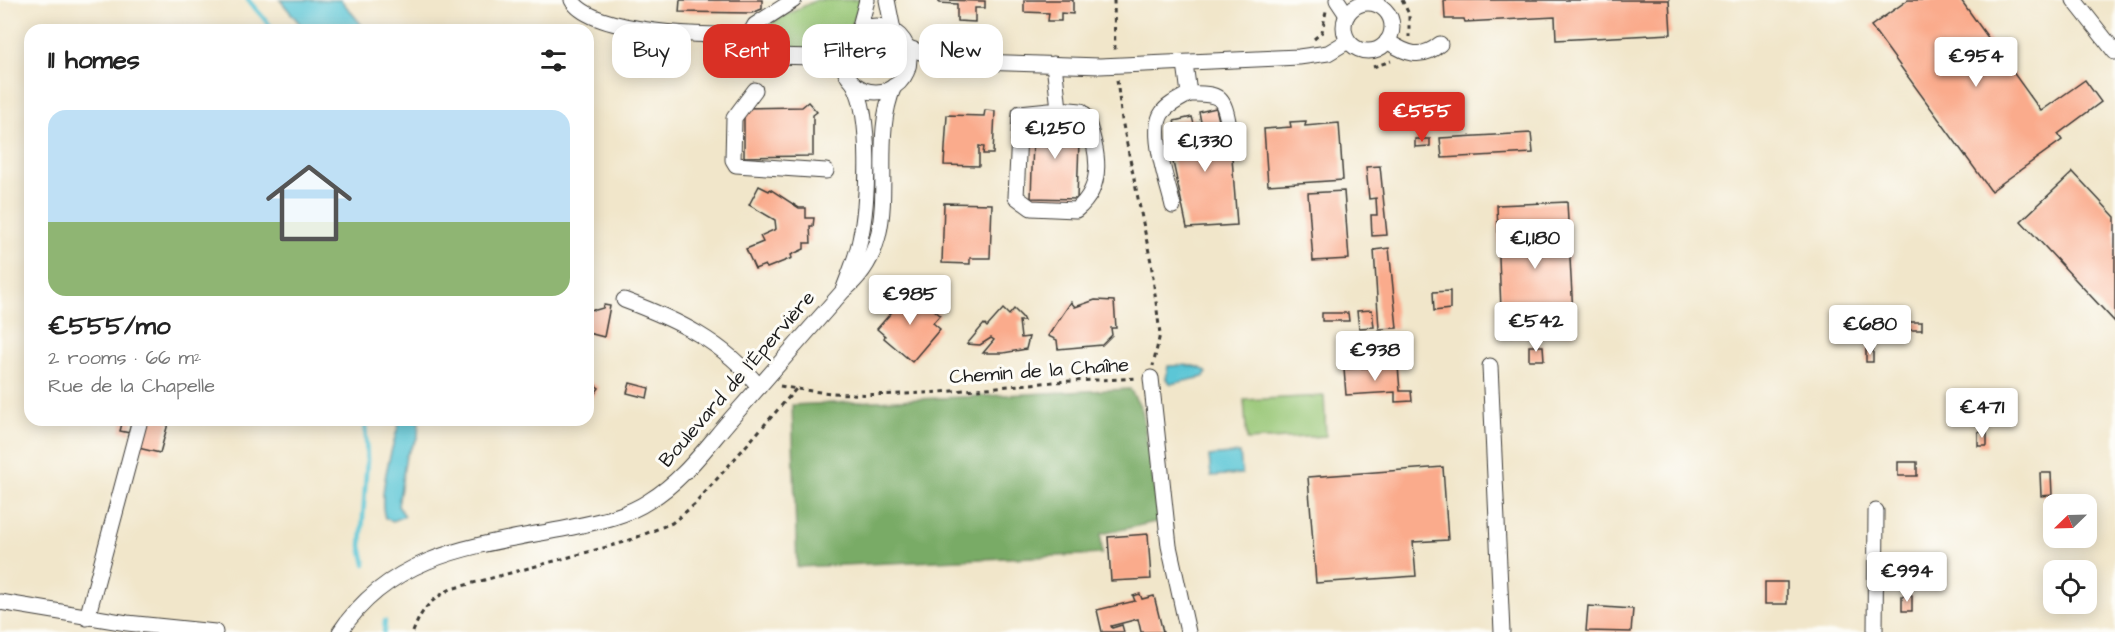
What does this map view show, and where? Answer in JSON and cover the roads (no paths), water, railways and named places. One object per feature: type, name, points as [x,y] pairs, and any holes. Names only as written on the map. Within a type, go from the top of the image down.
[{"type":"street","points":[[572,0],[576,6],[601,20],[653,30],[703,35]]},
{"type":"street","points":[[756,24],[794,0]]},
{"type":"street","points":[[861,24],[867,0]]},
{"type":"street","points":[[886,0],[892,24]]},
{"type":"street","points":[[2074,0],[2115,52]]},
{"type":"street","points":[[1332,3],[1347,15]]},
{"type":"street","points":[[1362,3],[1381,6],[1391,22],[1387,41],[1379,48],[1368,51],[1357,48],[1348,41],[1344,28],[1347,15],[1362,3]]},
{"type":"street","points":[[1003,63],[1054,64],[1115,59],[1185,63],[1322,55],[1348,41]]},
{"type":"street","points":[[1387,41],[1404,51],[1419,54],[1428,54],[1440,45]]},
{"type":"street","points":[[1185,63],[1189,94]]},
{"type":"street","points":[[1054,64],[1059,109]]},
{"type":"street","points":[[852,78],[874,92],[919,72]]},
{"type":"street","name":"Boulevard de l'Épervière","points":[[843,291],[860,242],[864,205],[866,125],[861,100],[850,78]]},
{"type":"street","name":"Boulevard de l'Épervière","points":[[340,632],[359,606],[380,587],[431,559],[475,546],[599,522],[629,512],[648,502],[683,474],[843,291],[859,278],[878,238],[883,206],[885,112],[899,81]]},
{"type":"street","points":[[755,90],[741,105],[734,118],[733,160],[736,165],[826,171]]},
{"type":"street","points":[[1173,206],[1157,137],[1158,121],[1162,111],[1189,94],[1215,96],[1222,101],[1229,127]]},
{"type":"street","points":[[1059,109],[1081,111],[1086,117],[1091,130],[1097,171],[1095,188],[1076,210],[1031,208],[1016,197],[1020,113],[1059,109]]},
{"type":"street","points":[[624,300],[661,314],[700,334],[762,383]]},
{"type":"street","points":[[1490,366],[1502,632]]},
{"type":"street","points":[[1151,378],[1169,546],[1188,632]]},
{"type":"street","points":[[87,618],[138,426]]},
{"type":"street","points":[[1875,632],[1876,511]]},
{"type":"street","points":[[0,602],[87,618],[215,632]]},
{"type":"water","points":[[280,0],[341,0],[361,24],[300,24]]},
{"type":"water","points":[[1168,366],[1194,366],[1207,373],[1203,377],[1171,384],[1166,379]]},
{"type":"water","points":[[398,426],[419,426],[418,437],[406,456],[398,506],[405,516],[392,521],[385,518],[383,508],[387,469]]},
{"type":"water","points":[[1240,453],[1242,474],[1211,476],[1209,456]]},
{"type":"waterway","points":[[248,0],[269,24]]},
{"type":"waterway","points":[[365,426],[367,460],[361,546],[365,564]]},
{"type":"waterway","points":[[384,632],[385,621]]}]
